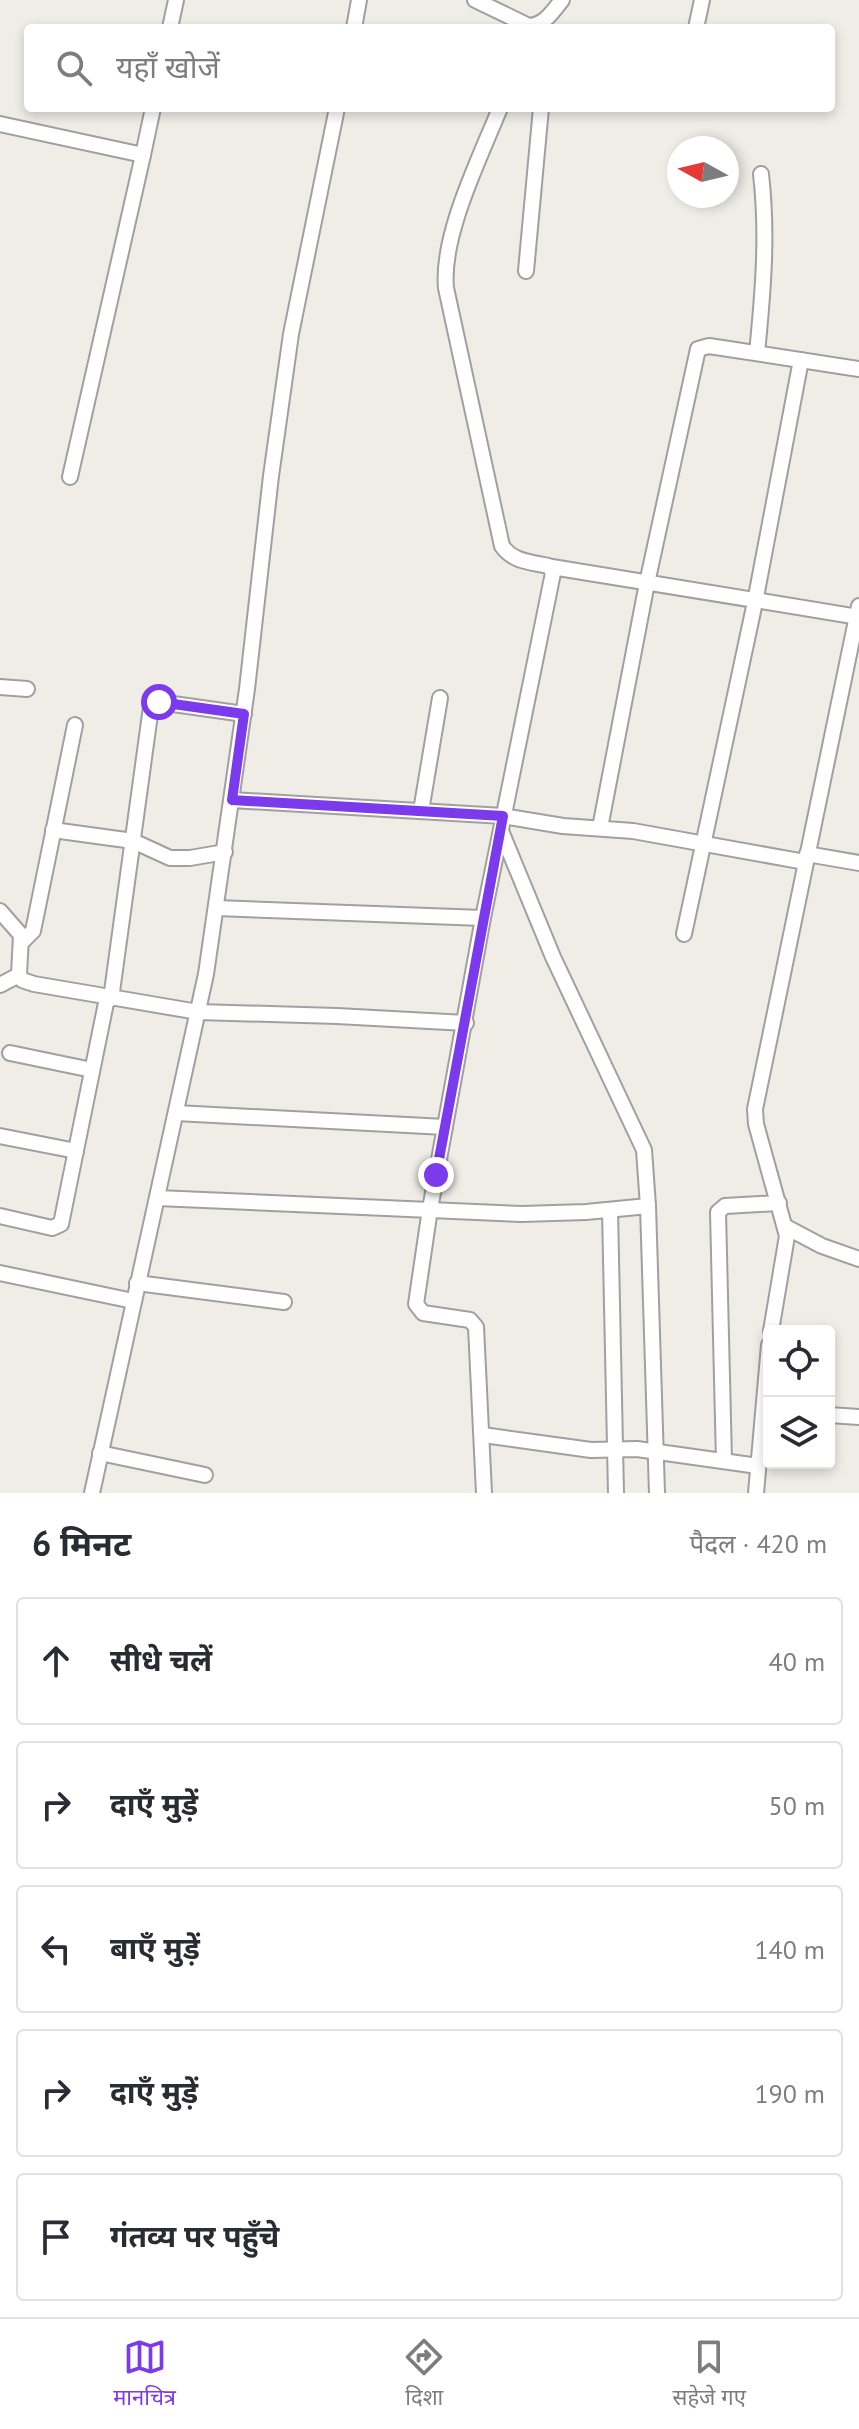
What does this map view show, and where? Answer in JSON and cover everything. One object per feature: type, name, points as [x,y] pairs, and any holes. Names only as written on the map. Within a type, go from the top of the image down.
[{"type":"street","points":[[171,24],[176,0]]},
{"type":"street","points":[[355,24],[359,0]]},
{"type":"street","points":[[475,0],[523,24]]},
{"type":"street","points":[[539,24],[562,0]]},
{"type":"street","points":[[697,24],[702,0]]},
{"type":"street","points":[[70,477],[152,112]]},
{"type":"street","points":[[92,1493],[198,1012],[244,714],[271,476],[291,334],[336,112]]},
{"type":"street","points":[[498,112],[453,229],[445,264],[446,288],[502,546],[507,554],[515,559],[552,567],[755,602],[858,614],[755,1109],[756,1124],[786,1227],[786,1246],[772,1325]]},
{"type":"street","points":[[526,271],[541,112]]},
{"type":"street","points":[[0,124],[143,155]]},
{"type":"street","points":[[757,353],[765,269],[766,220],[761,174]]},
{"type":"street","points":[[600,828],[647,583],[698,349],[709,346],[859,369]]},
{"type":"street","points":[[684,934],[755,602],[801,360]]},
{"type":"street","points":[[484,1493],[477,1334],[473,1322],[423,1313],[416,1304],[430,1209],[483,918],[552,567]]},
{"type":"street","points":[[0,687],[27,689]]},
{"type":"street","points":[[421,811],[440,698]]},
{"type":"street","points":[[0,1216],[52,1228],[61,1224],[109,998],[150,711],[155,702],[244,714]]},
{"type":"street","points":[[23,941],[33,931],[58,831],[75,725]]},
{"type":"street","points":[[232,800],[421,811],[502,824],[633,831],[704,844],[859,863]]},
{"type":"street","points":[[502,824],[553,957],[640,1137],[645,1158],[648,1206],[657,1493],[668,1493]]},
{"type":"street","points":[[58,831],[133,841],[170,858],[225,852]]},
{"type":"street","points":[[216,908],[483,918]]},
{"type":"street","points":[[0,911],[23,941],[19,975],[22,980],[34,984],[198,1012],[466,1023]]},
{"type":"street","points":[[0,985],[19,975]]},
{"type":"street","points":[[10,1053],[92,1070]]},
{"type":"street","points":[[176,1113],[445,1127]]},
{"type":"street","points":[[0,1136],[76,1151]]},
{"type":"street","points":[[157,1198],[522,1214],[648,1206]]},
{"type":"street","points":[[724,1461],[718,1212],[725,1206],[779,1203]]},
{"type":"street","points":[[610,1210],[616,1493]]},
{"type":"street","points":[[786,1227],[822,1246],[859,1259]]},
{"type":"street","points":[[0,1273],[133,1301]]},
{"type":"street","points":[[137,1283],[284,1302]]},
{"type":"street","points":[[835,1415],[859,1417]]},
{"type":"street","points":[[756,1493],[763,1432]]},
{"type":"street","points":[[483,1435],[581,1449],[656,1452],[758,1466]]},
{"type":"street","points":[[100,1453],[205,1475]]},
{"type":"route","points":[[159,702],[244,714],[232,800],[503,816],[436,1175]]}]
